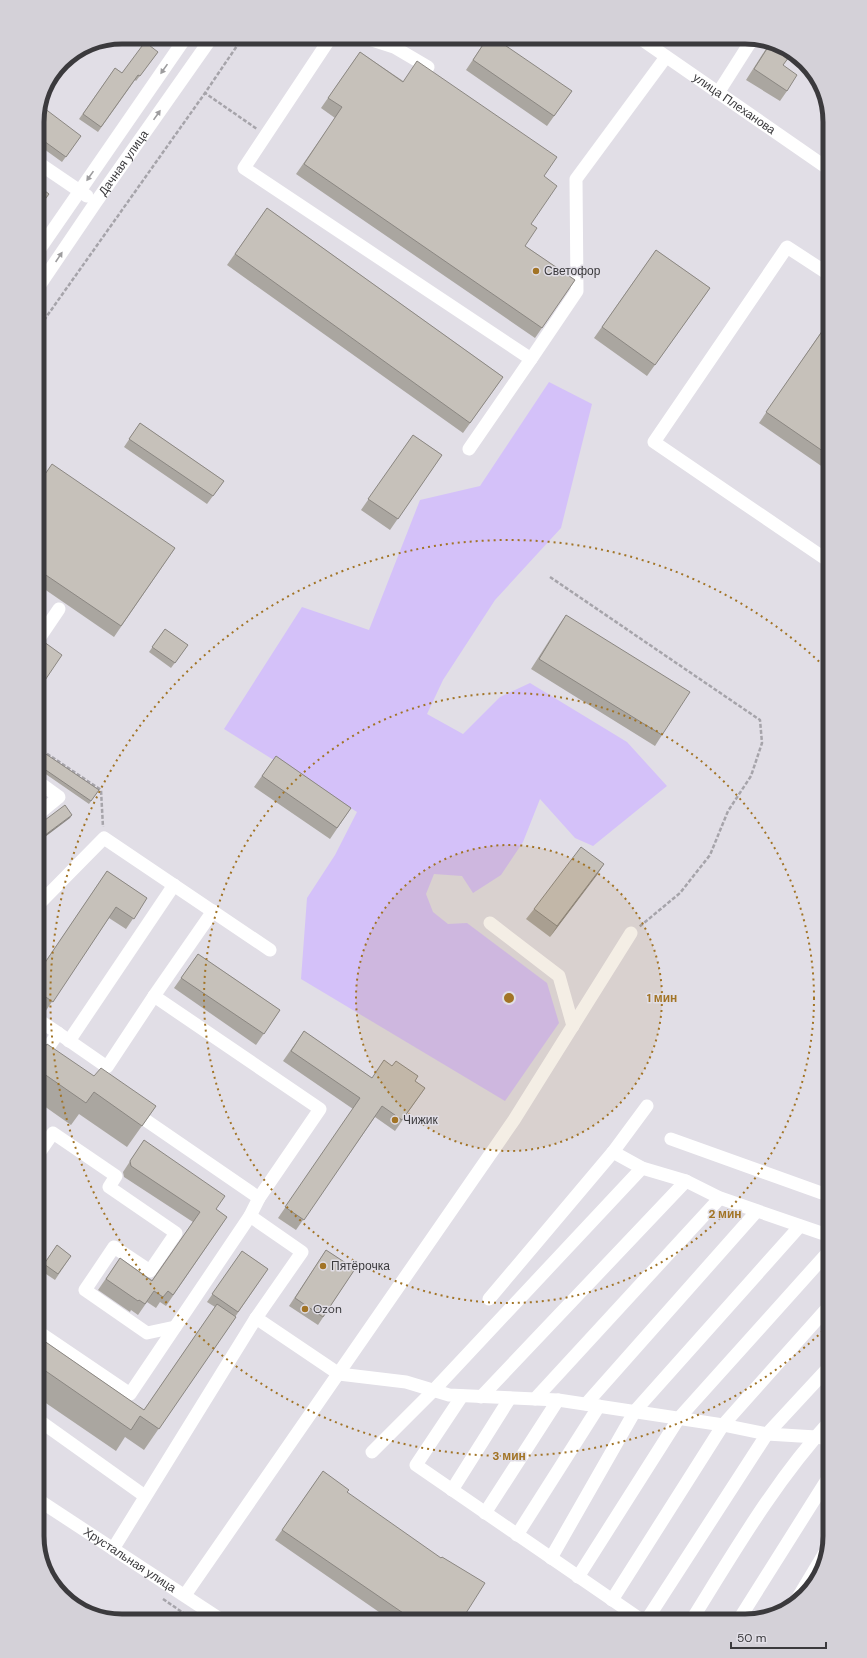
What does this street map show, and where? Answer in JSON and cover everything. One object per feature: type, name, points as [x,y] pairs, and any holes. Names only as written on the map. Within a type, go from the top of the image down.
[{"type":"street","name":"Дачная улица","points":[[44,243],[181,44]]},
{"type":"street","name":"Дачная улица","points":[[44,279],[207,44]]},
{"type":"street","points":[[326,44],[244,168],[531,359]]},
{"type":"street","points":[[385,44],[394,47],[428,67]]},
{"type":"street","name":"улица Плеханова","points":[[648,44],[823,165]]},
{"type":"street","points":[[718,93],[749,44]]},
{"type":"street","points":[[469,449],[577,291],[576,179],[666,57]]},
{"type":"street","points":[[44,167],[96,202]]},
{"type":"street","points":[[823,270],[787,247],[654,442],[823,557]]},
{"type":"street","points":[[44,631],[59,609]]},
{"type":"street","points":[[44,786],[59,796],[44,808]]},
{"type":"street","points":[[44,899],[104,838],[270,950]]},
{"type":"street","points":[[69,1041],[174,885]]},
{"type":"street","points":[[44,1024],[107,1067],[213,911]]},
{"type":"street","points":[[490,923],[559,976],[573,1026]]},
{"type":"street","points":[[186,1596],[514,1120],[631,933]]},
{"type":"street","points":[[44,1336],[130,1394],[250,1216],[259,1198],[320,1109],[154,996]]},
{"type":"street","points":[[58,1033],[45,1052],[64,1065]]},
{"type":"street","points":[[123,1105],[259,1198]]},
{"type":"street","points":[[489,1299],[613,1152],[646,1106]]},
{"type":"street","points":[[44,1146],[53,1133],[116,1176],[109,1187],[176,1233],[150,1271],[114,1246],[85,1290],[147,1333],[175,1327]]},
{"type":"street","points":[[671,1139],[823,1193]]},
{"type":"street","points":[[613,1152],[642,1168],[686,1181],[720,1198],[823,1234]]},
{"type":"street","points":[[372,1452],[433,1390],[642,1168]]},
{"type":"street","points":[[481,1397],[686,1181]]},
{"type":"street","points":[[535,1399],[720,1198]]},
{"type":"street","points":[[586,1404],[757,1211]]},
{"type":"street","points":[[113,1549],[256,1318],[302,1252],[250,1216]]},
{"type":"street","points":[[551,1558],[635,1412],[800,1226]]},
{"type":"street","points":[[578,1577],[679,1418],[823,1258]]},
{"type":"street","points":[[612,1600],[723,1425],[823,1313]]},
{"type":"street","points":[[256,1318],[338,1374],[406,1382],[449,1395],[558,1400],[723,1425],[767,1434],[823,1438]]},
{"type":"street","points":[[651,1614],[767,1434],[823,1374]]},
{"type":"street","points":[[462,1396],[416,1465],[633,1614]]},
{"type":"street","points":[[452,1490],[510,1398]]},
{"type":"street","points":[[485,1513],[558,1400]]},
{"type":"street","points":[[517,1535],[599,1406]]},
{"type":"street","points":[[44,1424],[142,1494]]},
{"type":"street","points":[[695,1614],[757,1514],[823,1429]]},
{"type":"street","points":[[742,1614],[823,1485]]},
{"type":"street","name":"Хрустальная улица","points":[[44,1504],[213,1614]]},
{"type":"street","points":[[805,1586],[817,1565]]},
{"type":"path","points":[[44,320],[205,94],[238,44]]},
{"type":"path","points":[[205,94],[266,135]]},
{"type":"path","points":[[550,576],[760,720],[762,743],[751,776],[728,811],[710,855],[680,894],[631,933]]},
{"type":"path","points":[[44,751],[101,790],[104,838]]},
{"type":"shaded area","points":[[549,382],[592,404],[561,528],[495,600],[443,680],[427,714],[463,734],[500,697],[530,683],[627,742],[667,786],[593,846],[575,838],[540,799],[523,842],[501,875],[473,893],[462,876],[434,874],[426,894],[433,912],[448,924],[467,923],[547,983],[559,1023],[505,1101],[301,979],[307,898],[335,855],[357,812],[224,729],[302,607],[369,630],[420,500],[480,486]]},
{"type":"building","points":[[144,44],[148,44],[158,52],[140,76],[138,75],[101,127],[83,114],[115,68],[122,73]]},
{"type":"building","points":[[483,44],[503,44],[572,91],[554,116],[473,60]]},
{"type":"building","points":[[768,47],[789,57],[783,65],[797,75],[787,91],[754,69]]},
{"type":"building","points":[[360,52],[403,82],[417,61],[557,157],[544,176],[557,186],[531,224],[537,228],[525,246],[575,280],[542,328],[304,164],[342,107],[328,98]]},
{"type":"building","points":[[46,109],[81,136],[66,157],[44,141]]},
{"type":"building","points":[[44,190],[49,194],[44,201]]},
{"type":"building","points":[[267,208],[503,377],[470,423],[235,254]]},
{"type":"building","points":[[656,250],[710,288],[655,365],[602,327]]},
{"type":"building","points":[[823,330],[823,451],[766,412]]},
{"type":"building","points":[[140,423],[224,481],[213,496],[129,439]]},
{"type":"building","points":[[413,435],[442,455],[398,519],[368,499]]},
{"type":"building","points":[[52,464],[175,548],[121,626],[44,574],[44,476]]},
{"type":"building","points":[[566,615],[690,692],[662,735],[539,659]]},
{"type":"building","points":[[165,629],[188,645],[175,663],[152,647]]},
{"type":"building","points":[[44,642],[62,655],[44,682]]},
{"type":"building","points":[[44,753],[99,790],[91,801],[44,769]]},
{"type":"building","points":[[276,756],[351,808],[337,828],[262,776]]},
{"type":"building","points":[[65,805],[72,815],[44,836],[44,821]]},
{"type":"building","points":[[581,847],[604,864],[557,926],[534,909]]},
{"type":"building","points":[[107,871],[147,898],[134,919],[116,907],[53,1002],[44,996],[44,964]]},
{"type":"building","points":[[198,954],[280,1010],[264,1034],[181,978]]},
{"type":"building","points":[[304,1031],[372,1078],[384,1060],[392,1066],[396,1061],[418,1076],[415,1081],[425,1088],[402,1120],[382,1106],[304,1220],[285,1207],[360,1098],[291,1051]]},
{"type":"building","points":[[47,1044],[94,1076],[101,1068],[156,1106],[142,1126],[94,1092],[86,1103],[44,1074],[44,1048]]},
{"type":"building","points":[[144,1140],[225,1196],[216,1209],[227,1217],[173,1295],[168,1291],[163,1297],[154,1291],[145,1304],[139,1300],[138,1301],[106,1279],[120,1258],[152,1281],[200,1212],[131,1166],[130,1161]]},
{"type":"building","points":[[57,1245],[71,1256],[58,1274],[44,1264]]},
{"type":"building","points":[[326,1250],[355,1269],[323,1317],[295,1298]]},
{"type":"building","points":[[242,1251],[268,1269],[238,1312],[212,1294]]},
{"type":"building","points":[[217,1304],[236,1317],[159,1429],[140,1416],[131,1430],[44,1370],[44,1341],[144,1410]]},
{"type":"building","points":[[323,1471],[349,1490],[347,1492],[441,1558],[442,1557],[485,1583],[465,1614],[405,1614],[282,1530]]},
{"type":"place","name":"Светофор","points":[[536,271]]},
{"type":"place","name":"Чижик","points":[[395,1120]]},
{"type":"place","name":"Пятёрочка","points":[[323,1266]]},
{"type":"place","name":"Ozon","points":[[305,1309]]}]
